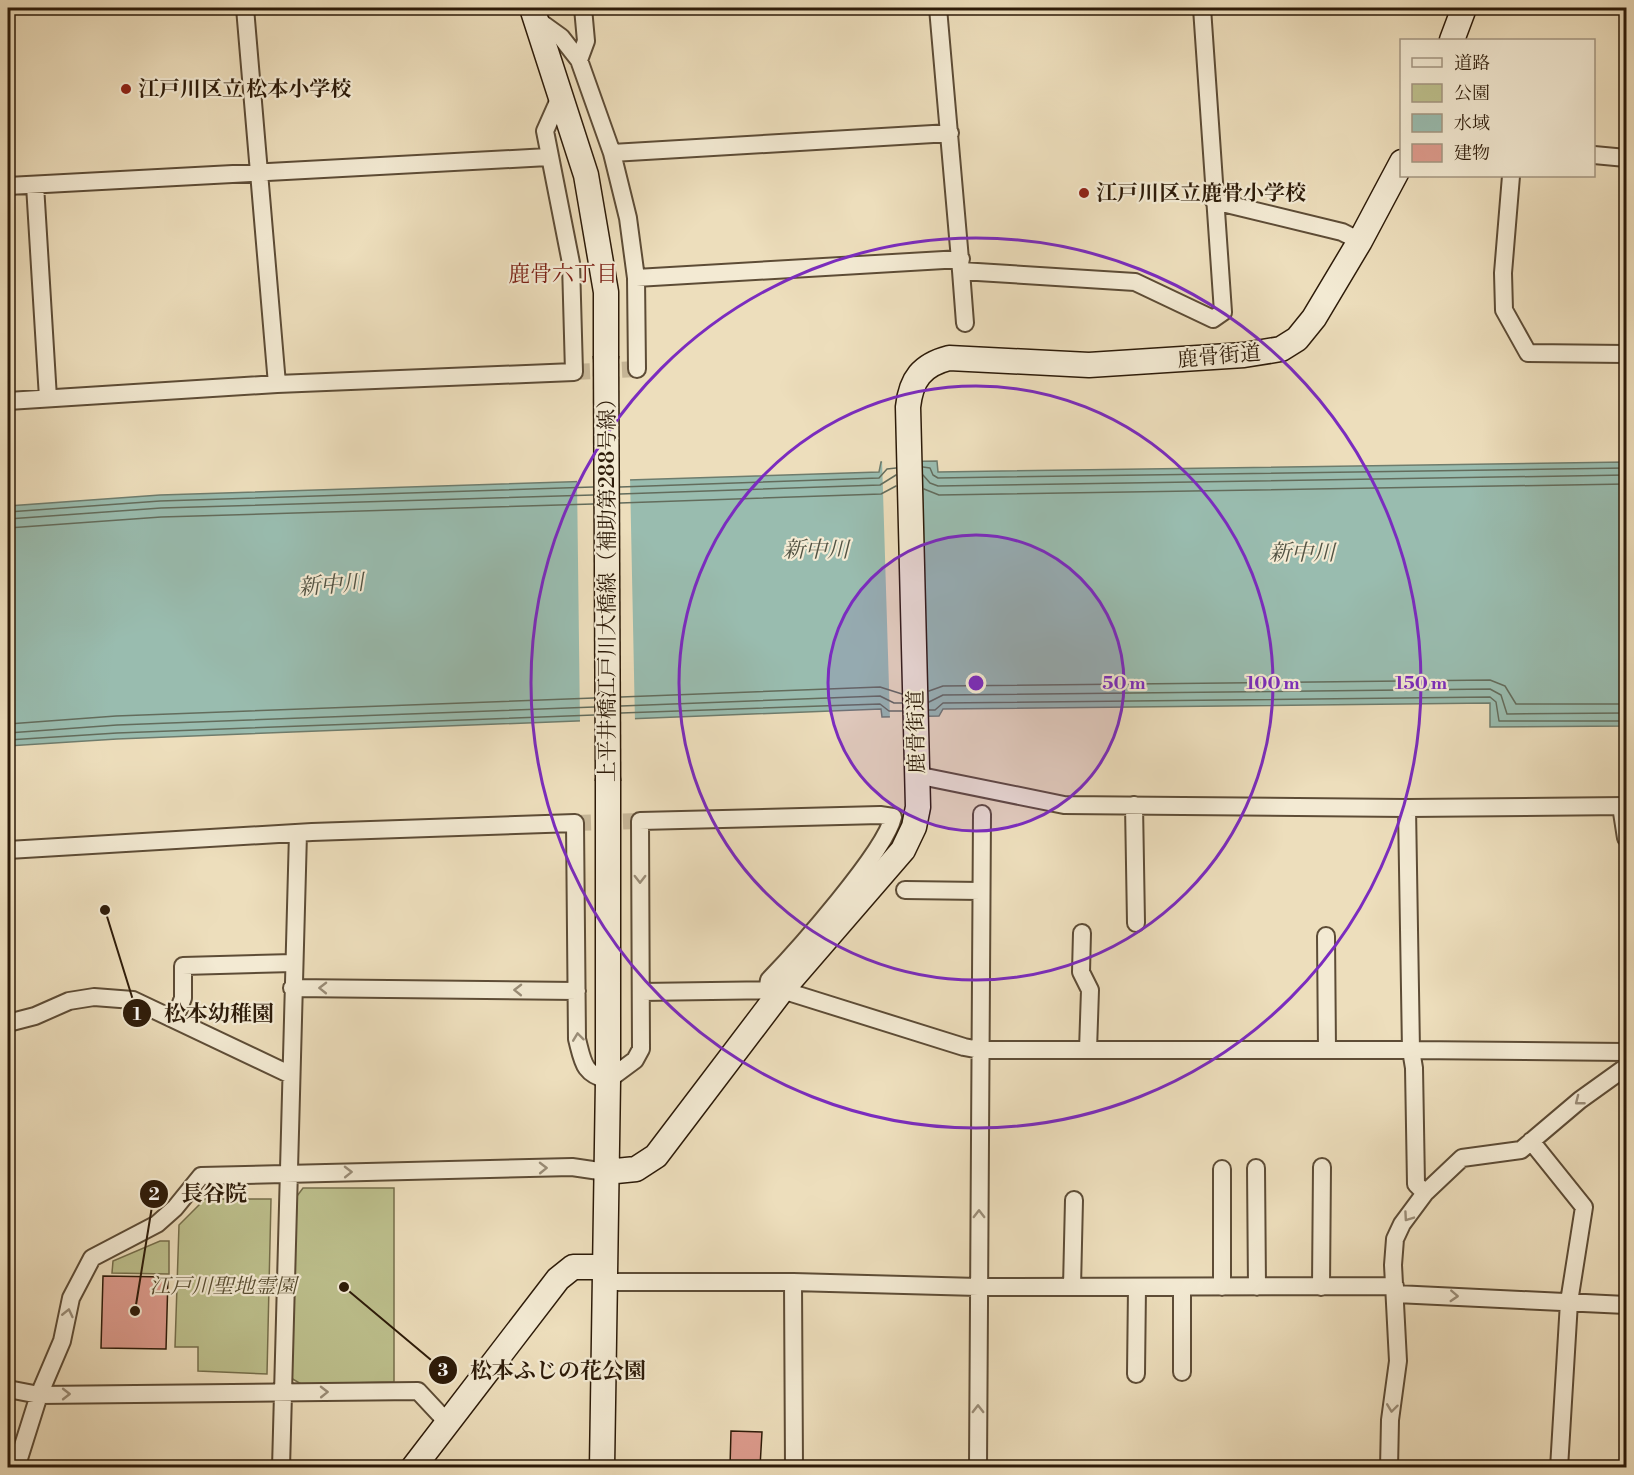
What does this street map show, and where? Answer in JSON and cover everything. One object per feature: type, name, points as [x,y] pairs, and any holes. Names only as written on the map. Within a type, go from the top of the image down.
[{"type":"street","points":[[245,8],[277,384]]},
{"type":"street","points":[[579,60],[586,41],[583,8]]},
{"type":"street","points":[[938,8],[965,323]]},
{"type":"street","points":[[636,278],[961,265],[1135,282],[1213,319],[1223,312],[1202,8]]},
{"type":"street","points":[[1452,39],[1464,8]]},
{"type":"street","points":[[534,13],[561,37],[579,60],[612,153],[628,218],[636,278],[637,369]]},
{"type":"street","name":"上平井橋江戸川大橋線（補助第288号線）","points":[[534,13],[586,175],[598,231],[606,292],[608,782],[606,1172]]},
{"type":"street","points":[[8,401],[277,384],[574,372],[571,263],[548,157],[545,131],[561,95]]},
{"type":"street","points":[[612,153],[950,133]]},
{"type":"street","points":[[1595,155],[1626,158]]},
{"type":"street","points":[[8,186],[548,157]]},
{"type":"street","name":"鹿骨街道","points":[[606,1172],[636,1169],[656,1156],[775,990],[903,850],[914,827],[918,807],[908,407],[910,392],[921,371],[931,363],[949,358],[1089,365],[1244,355],[1281,349],[1297,339],[1314,318],[1360,241],[1400,164]]},
{"type":"street","points":[[1511,177],[1503,273],[1504,310],[1528,353],[1626,354]]},
{"type":"street","points":[[34,185],[48,398]]},
{"type":"street","points":[[1214,201],[1342,232],[1360,241]]},
{"type":"street","points":[[916,766],[1064,805],[1407,808],[1624,806],[1626,838]]},
{"type":"street","points":[[1134,805],[1136,923]]},
{"type":"street","points":[[1407,808],[1416,1184],[1425,1193]]},
{"type":"street","points":[[978,1467],[982,814]]},
{"type":"street","points":[[8,850],[298,833],[575,823],[577,1040],[585,1069],[596,1077],[608,1080],[635,1060],[641,1048],[640,821],[880,815],[893,817],[890,829],[880,846],[831,908],[768,980],[775,990]]},
{"type":"street","points":[[280,1467],[298,833]]},
{"type":"street","points":[[905,891],[981,891]]},
{"type":"street","points":[[1082,933],[1081,972],[1090,990],[1088,1050]]},
{"type":"street","points":[[1326,936],[1327,1050]]},
{"type":"street","points":[[175,1019],[183,998],[183,966],[293,963]]},
{"type":"street","points":[[292,988],[577,991]]},
{"type":"street","points":[[641,992],[775,990],[980,1050],[1626,1052]]},
{"type":"street","points":[[8,1023],[28,1019],[69,1001],[94,997],[133,1000],[291,1075]]},
{"type":"street","points":[[1389,1467],[1390,1420],[1398,1361],[1395,1239],[1425,1193],[1462,1158],[1521,1150],[1580,1100],[1626,1067]]},
{"type":"street","points":[[1531,1141],[1584,1207],[1569,1302],[1559,1467]]},
{"type":"street","points":[[16,1467],[39,1395],[62,1341],[71,1298],[92,1258],[157,1224],[201,1176],[572,1167],[606,1172],[602,1467]]},
{"type":"street","points":[[1321,1287],[1322,1167]]},
{"type":"street","points":[[1256,1168],[1257,1287]]},
{"type":"street","points":[[1222,1169],[1222,1287]]},
{"type":"street","points":[[1072,1287],[1074,1200]]},
{"type":"street","points":[[413,1467],[446,1421],[566,1270],[573,1267],[605,1275],[793,1282],[978,1287],[1321,1287],[1626,1305]]},
{"type":"street","points":[[793,1282],[794,1467]]},
{"type":"street","points":[[1136,1374],[1137,1287]]},
{"type":"street","points":[[1182,1287],[1182,1372]]},
{"type":"street","points":[[8,1389],[39,1395],[418,1391],[446,1421]]},
{"type":"green space","points":[[303,1188],[394,1188],[394,1382],[301,1384],[291,1378],[297,1196]]},
{"type":"green space","name":"江戸川聖地霊園","points":[[205,1199],[271,1199],[267,1374],[198,1371],[198,1347],[175,1347],[179,1225]]},
{"type":"green space","points":[[160,1241],[169,1241],[169,1274],[112,1273],[113,1261]]},
{"type":"water","name":"新中川","points":[[937,461],[938,472],[1626,462],[1626,726],[1490,727],[1490,703],[943,709],[939,716],[882,717],[881,709],[117,739],[8,746],[8,506],[160,495],[879,472],[881,462]]},
{"type":"pier","points":[[919,458],[925,719],[890,720],[882,459]]},
{"type":"pier","points":[[630,477],[635,722],[580,724],[577,479]]},
{"type":"building","points":[[103,1276],[168,1277],[166,1349],[101,1348]]},
{"type":"building","points":[[731,1431],[762,1432],[760,1467],[730,1467]]},
{"type":"tunnel","points":[[574,372],[637,369]]},
{"type":"tunnel","points":[[575,823],[640,821]]},
{"type":"place","name":"江戸川区立 松本小学校","points":[[126,89]]},
{"type":"place","name":"江戸川区立鹿骨小学校","points":[[1084,193]]},
{"type":"place","name":"松本幼稚園","points":[[105,910]]},
{"type":"place","name":"松本ふじの花公園","points":[[344,1287]]},
{"type":"place","name":"長谷院","points":[[135,1311]]},
{"type":"district","name":"鹿骨六丁目","points":[[563,273]]}]
